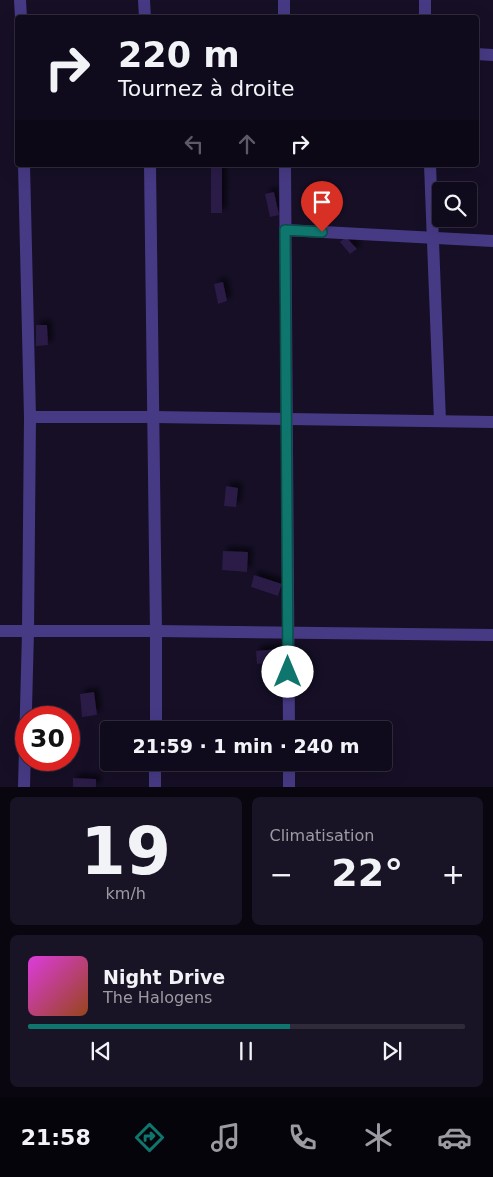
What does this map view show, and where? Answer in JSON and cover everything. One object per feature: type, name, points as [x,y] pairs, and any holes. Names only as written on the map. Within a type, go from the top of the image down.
[{"type":"street","points":[[20,0],[21,15]]},
{"type":"street","points":[[144,0],[145,15]]},
{"type":"street","points":[[284,0],[284,15]]},
{"type":"street","points":[[425,0],[425,15]]},
{"type":"street","points":[[479,54],[493,55]]},
{"type":"street","points":[[24,167],[30,417],[24,787]]},
{"type":"street","points":[[150,167],[156,721]]},
{"type":"street","points":[[285,167],[289,721]]},
{"type":"street","points":[[430,167],[440,421]]},
{"type":"street","points":[[285,230],[493,241]]},
{"type":"street","points":[[30,417],[493,422]]},
{"type":"street","points":[[0,631],[493,635]]},
{"type":"street","points":[[155,771],[155,787]]},
{"type":"street","points":[[289,771],[289,787]]},
{"type":"building","points":[[211,167],[222,167],[222,213],[211,213]]},
{"type":"building","points":[[274,192],[279,215],[270,217],[265,194]]},
{"type":"building","points":[[346,237],[357,249],[350,254],[340,242]]},
{"type":"building","points":[[223,282],[227,301],[218,304],[214,284]]},
{"type":"building","points":[[36,325],[47,325],[48,345],[36,346]]},
{"type":"building","points":[[226,486],[238,488],[236,507],[224,506]]},
{"type":"building","points":[[223,551],[248,552],[247,572],[222,570]]},
{"type":"building","points":[[254,575],[282,584],[278,596],[251,587]]},
{"type":"building","points":[[278,649],[279,662],[257,664],[256,651]]},
{"type":"building","points":[[94,692],[97,715],[82,717],[80,694]]},
{"type":"building","points":[[73,778],[96,779],[96,787],[73,787]]},
{"type":"route","points":[[288,672],[285,230],[322,232]]}]
